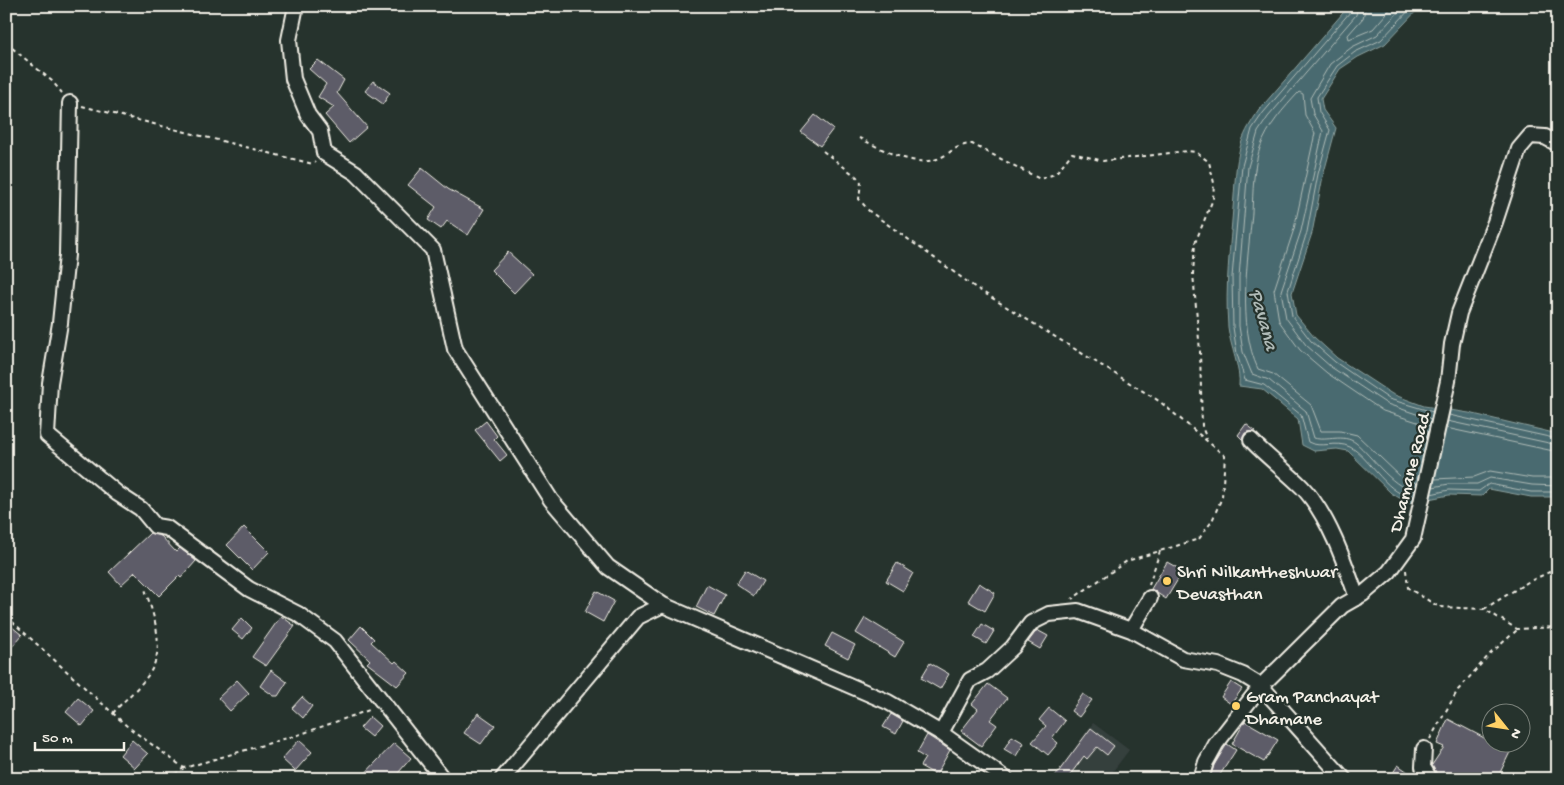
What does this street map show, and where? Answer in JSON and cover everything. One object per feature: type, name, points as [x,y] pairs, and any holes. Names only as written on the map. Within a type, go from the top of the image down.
[{"type":"street","points":[[296,6],[290,40],[293,79],[308,115],[320,131],[324,153],[356,173],[433,250],[455,349],[551,500],[608,567],[663,605],[888,702],[941,733],[1006,779]]},
{"type":"street","points":[[70,103],[67,255],[60,323],[50,383],[47,435],[118,494],[141,508],[155,526],[167,528],[250,589],[298,614],[335,641],[443,779]]},
{"type":"street","name":"Dhamane Road","points":[[1205,777],[1206,762],[1216,744],[1261,686],[1342,606],[1357,598],[1389,572],[1413,539],[1448,381],[1452,344],[1459,313],[1495,222],[1519,149],[1530,136],[1545,138],[1558,144]]},
{"type":"street","points":[[1251,440],[1303,488],[1327,525],[1345,562],[1357,598]]},
{"type":"street","points":[[1131,630],[1150,598]]},
{"type":"street","points":[[502,779],[638,617],[663,605]]},
{"type":"street","points":[[941,733],[970,680],[987,671],[1014,647],[1031,623],[1049,614],[1078,611],[1131,630],[1183,659],[1218,666],[1243,675],[1261,686],[1344,779]]},
{"type":"street","points":[[1424,749],[1423,768],[1430,779]]},
{"type":"path","points":[[6,43],[52,81],[70,103],[313,164],[324,153]]},
{"type":"path","points":[[859,138],[904,158],[925,162],[939,158],[959,145],[972,144],[1040,179],[1054,174],[1072,154],[1103,161],[1187,150],[1196,152],[1209,162],[1214,183],[1213,199],[1195,243],[1193,274],[1200,352],[1202,427],[1208,441]]},
{"type":"path","points":[[823,151],[862,182],[859,199],[870,211],[976,288],[1159,401],[1225,456],[1222,497],[1212,521],[1199,539],[1127,561],[1049,614]]},
{"type":"path","points":[[1150,598],[1146,593],[1160,551]]},
{"type":"path","points":[[1404,553],[1408,588],[1439,607],[1484,609],[1517,629],[1555,627]]},
{"type":"path","points":[[1484,609],[1528,582],[1558,568]]},
{"type":"path","points":[[113,713],[152,670],[157,654],[156,625],[144,589]]},
{"type":"path","points":[[6,616],[128,727],[184,768]]},
{"type":"path","points":[[1424,749],[1458,690],[1490,654],[1517,629]]},
{"type":"path","points":[[168,779],[184,768],[301,734],[384,705]]},
{"type":"shaded area","points":[[1093,723],[1129,750],[1107,779],[1052,779]]},
{"type":"water","name":"Pavana","points":[[1349,6],[1421,6],[1385,44],[1358,57],[1340,69],[1321,99],[1323,110],[1336,128],[1323,176],[1312,233],[1292,293],[1296,315],[1314,337],[1337,358],[1392,394],[1424,406],[1469,413],[1558,434],[1558,497],[1531,497],[1489,489],[1482,496],[1449,495],[1408,503],[1391,493],[1348,451],[1337,449],[1314,451],[1302,445],[1298,419],[1262,389],[1239,386],[1238,372],[1228,327],[1227,297],[1236,176],[1241,144],[1259,110]]},
{"type":"building","points":[[318,60],[344,80],[337,93],[367,127],[349,143],[325,115],[334,107],[318,97],[326,84],[309,69]]},
{"type":"building","points":[[373,81],[390,93],[383,104],[365,91]]},
{"type":"building","points":[[815,115],[833,129],[820,146],[801,132]]},
{"type":"building","points":[[422,168],[448,189],[484,209],[468,235],[447,221],[441,229],[428,220],[436,207],[408,185]]},
{"type":"building","points":[[508,252],[532,274],[514,293],[491,270]]},
{"type":"building","points":[[486,421],[497,436],[494,439],[507,455],[500,461],[475,430]]},
{"type":"building","points":[[1246,424],[1255,431],[1245,433],[1242,439],[1238,435]]},
{"type":"building","points":[[244,527],[269,552],[252,570],[227,545]]},
{"type":"building","points":[[150,533],[161,536],[176,552],[180,548],[196,561],[181,578],[179,576],[159,596],[135,572],[121,585],[109,572]]},
{"type":"building","name":"Shri Nilkantheshwar Devasthan","points":[[1167,562],[1183,571],[1166,599],[1151,589]]},
{"type":"building","points":[[897,563],[913,573],[903,591],[886,581]]},
{"type":"building","points":[[745,570],[763,581],[754,596],[736,584]]},
{"type":"building","points":[[979,583],[995,593],[985,611],[968,601]]},
{"type":"building","points":[[707,585],[725,595],[714,616],[696,607]]},
{"type":"building","points":[[596,591],[614,601],[603,622],[585,612]]},
{"type":"building","points":[[281,616],[295,626],[266,666],[252,657]]},
{"type":"building","points":[[242,618],[252,628],[243,639],[232,630]]},
{"type":"building","points":[[865,618],[904,642],[895,657],[856,633]]},
{"type":"building","points":[[6,622],[22,635],[6,654]]},
{"type":"building","points":[[982,624],[994,631],[986,644],[974,637]]},
{"type":"building","points":[[361,626],[374,639],[371,642],[394,663],[396,661],[409,673],[397,686],[367,663],[370,660],[349,640]]},
{"type":"building","points":[[1037,630],[1048,636],[1040,649],[1028,642]]},
{"type":"building","points":[[832,633],[855,645],[848,658],[825,646]]},
{"type":"building","points":[[930,663],[949,674],[940,689],[921,678]]},
{"type":"building","points":[[271,670],[287,682],[278,696],[274,696],[260,686]]},
{"type":"building","points":[[237,680],[249,693],[230,711],[218,698]]},
{"type":"building","points":[[1231,682],[1242,689],[1231,704],[1221,697]]},
{"type":"building","points":[[988,684],[1007,698],[990,720],[997,725],[981,746],[961,731],[978,709],[972,704]]},
{"type":"building","points":[[1083,694],[1092,700],[1079,717],[1071,711]]},
{"type":"building","points":[[302,697],[312,706],[303,718],[292,708]]},
{"type":"building","points":[[78,698],[94,711],[82,726],[66,712]]},
{"type":"building","points":[[1049,708],[1065,721],[1052,738],[1058,743],[1048,755],[1032,742],[1046,726],[1039,720]]},
{"type":"building","points":[[478,713],[495,725],[481,744],[464,733]]},
{"type":"building","points":[[891,714],[903,721],[896,734],[883,727]]},
{"type":"building","points":[[370,717],[380,726],[371,737],[360,728]]},
{"type":"building","points":[[1448,719],[1482,737],[1482,752],[1510,752],[1497,779],[1439,779],[1432,765],[1444,747],[1437,744]]},
{"type":"building","points":[[1245,721],[1278,740],[1264,762],[1232,744]]},
{"type":"building","points":[[1091,728],[1114,746],[1107,755],[1097,747],[1087,759],[1084,756],[1067,779],[1053,779]]},
{"type":"building","points":[[927,735],[950,750],[936,775],[920,766],[925,758],[917,753]]},
{"type":"building","points":[[1012,736],[1024,743],[1016,756],[1004,749]]},
{"type":"building","points":[[132,740],[148,754],[135,768],[120,755]]},
{"type":"building","points":[[299,740],[312,752],[295,771],[282,759]]},
{"type":"building","points":[[394,743],[411,758],[393,779],[360,779]]},
{"type":"building","points":[[1227,744],[1236,750],[1218,778],[1211,775],[1214,765]]},
{"type":"building","points":[[1398,765],[1418,779],[1389,779]]},
{"type":"place","name":"Shri Nilkantheshwar Devasthan","points":[[1167,581]]},
{"type":"place","name":"Gram Panchayat Dhamane","points":[[1236,706]]}]
